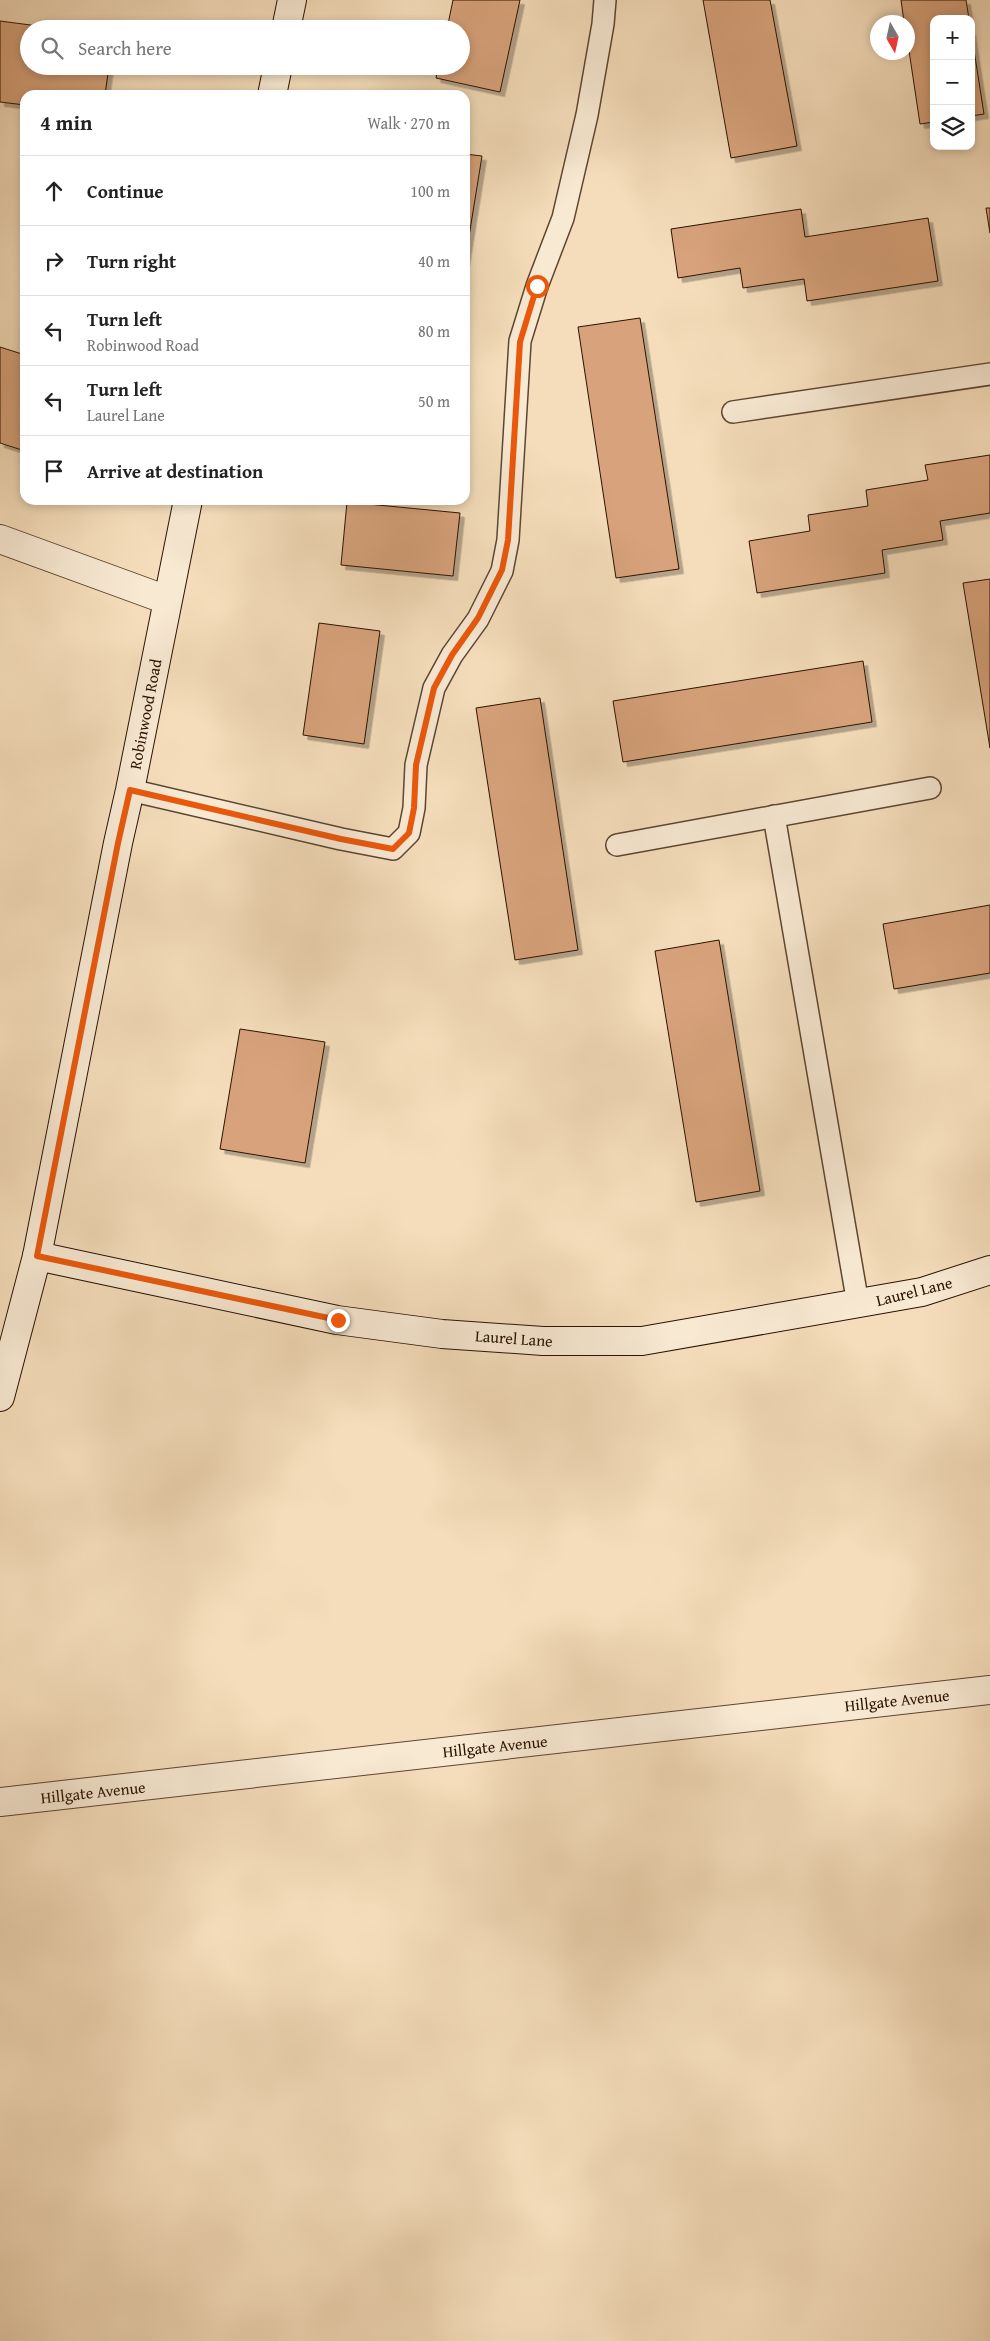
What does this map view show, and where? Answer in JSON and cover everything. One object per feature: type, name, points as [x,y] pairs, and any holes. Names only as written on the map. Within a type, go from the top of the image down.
[{"type":"street","points":[[288,20],[292,0]]},
{"type":"street","points":[[273,90],[276,75]]},
{"type":"street","name":"Robinwood Road","points":[[0,1397],[37,1256],[116,852],[187,505]]},
{"type":"street","points":[[0,540],[167,600]]},
{"type":"street","name":"Laurel Lane","points":[[37,1256],[338,1320],[442,1334],[543,1341],[642,1341],[922,1292],[990,1270]]},
{"type":"street","name":"Hillgate Avenue","points":[[0,1802],[990,1690]]},
{"type":"lane","points":[[130,790],[341,839],[393,849],[409,833],[414,808],[416,765],[434,688],[452,655],[478,618],[502,570],[508,540],[520,342],[537,286],[563,218],[587,115],[603,24],[605,0]]},
{"type":"lane","points":[[733,412],[990,374]]},
{"type":"lane","points":[[617,845],[930,788]]},
{"type":"lane","points":[[774,816],[858,1304]]},
{"type":"building","points":[[453,0],[520,0],[500,92],[436,78],[436,75],[470,75],[470,20],[449,20]]},
{"type":"building","points":[[703,0],[770,0],[797,146],[731,158]]},
{"type":"building","points":[[901,0],[966,0],[968,15],[930,15],[930,123],[920,124],[910,60],[915,60],[915,15],[903,15]]},
{"type":"building","points":[[0,21],[20,24],[20,75],[108,75],[106,90],[20,90],[20,104],[0,102]]},
{"type":"building","points":[[975,57],[984,114],[975,115]]},
{"type":"building","points":[[470,155],[482,156],[470,230]]},
{"type":"building","points":[[986,208],[990,208],[990,233]]},
{"type":"building","points":[[801,209],[805,237],[928,218],[938,281],[807,301],[804,279],[743,288],[740,268],[678,278],[671,229]]},
{"type":"building","points":[[640,318],[679,569],[616,578],[578,327]]},
{"type":"building","points":[[0,347],[20,353],[20,449],[0,443]]},
{"type":"building","points":[[990,455],[990,513],[940,521],[943,540],[882,550],[885,573],[757,593],[749,541],[810,531],[808,515],[868,506],[866,490],[928,480],[925,465]]},
{"type":"building","points":[[347,505],[378,505],[460,513],[453,576],[341,565]]},
{"type":"building","points":[[990,579],[990,748],[963,583]]},
{"type":"building","points":[[319,623],[380,631],[364,744],[303,735]]},
{"type":"building","points":[[863,661],[872,722],[623,762],[613,701]]},
{"type":"building","points":[[540,698],[578,950],[515,960],[476,708]]},
{"type":"building","points":[[990,905],[990,973],[894,989],[883,924]]},
{"type":"building","points":[[719,940],[760,1191],[696,1202],[655,951]]},
{"type":"building","points":[[240,1029],[325,1042],[305,1163],[220,1149]]},
{"type":"route","points":[[338,1320],[37,1256],[130,790],[341,839],[393,849],[409,833],[414,808],[416,765],[434,688],[452,655],[478,618],[502,570],[508,540],[520,342],[537,286]]}]
